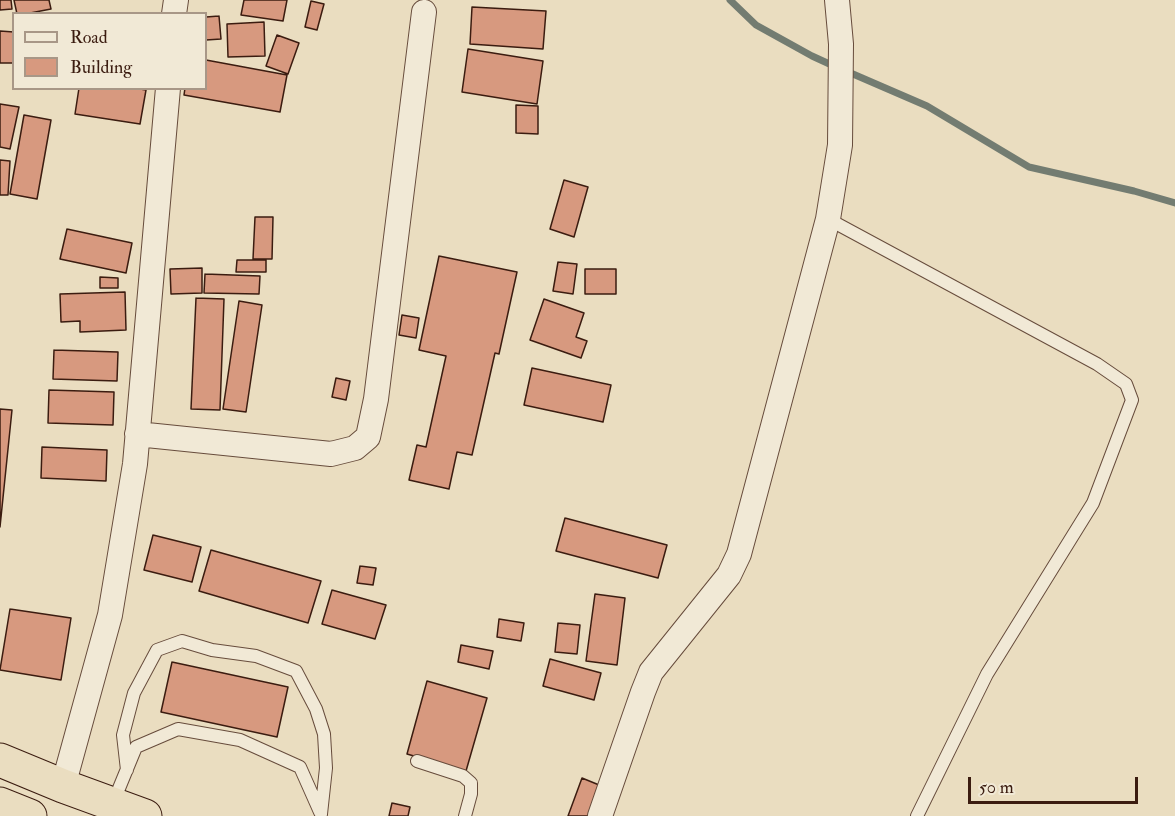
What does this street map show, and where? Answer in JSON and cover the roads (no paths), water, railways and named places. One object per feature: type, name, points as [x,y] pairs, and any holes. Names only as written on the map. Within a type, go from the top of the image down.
[{"type":"highway","points":[[0,760],[145,816]]},
{"type":"street","points":[[600,816],[651,672],[729,574],[739,554],[828,219],[840,145],[841,44],[837,0]]},
{"type":"street","points":[[137,434],[331,454],[355,448],[368,437],[376,399],[424,12]]},
{"type":"street","points":[[63,786],[110,615],[135,464],[168,90]]},
{"type":"lane","points":[[828,219],[1097,364],[1126,384],[1132,400],[1093,503],[987,674],[917,816]]},
{"type":"lane","points":[[127,770],[123,735],[134,693],[157,650],[182,641],[213,650],[256,656],[296,671],[316,709],[324,734],[326,768],[321,815]]},
{"type":"lane","points":[[113,803],[136,747],[178,729],[240,740],[300,766],[321,815]]},
{"type":"lane","points":[[417,760],[464,776],[471,783],[471,794],[465,816]]},
{"type":"waterway","points":[[730,0],[756,25],[836,67]]},
{"type":"waterway","points":[[846,71],[927,106],[1029,167],[1134,191],[1175,203]]}]
